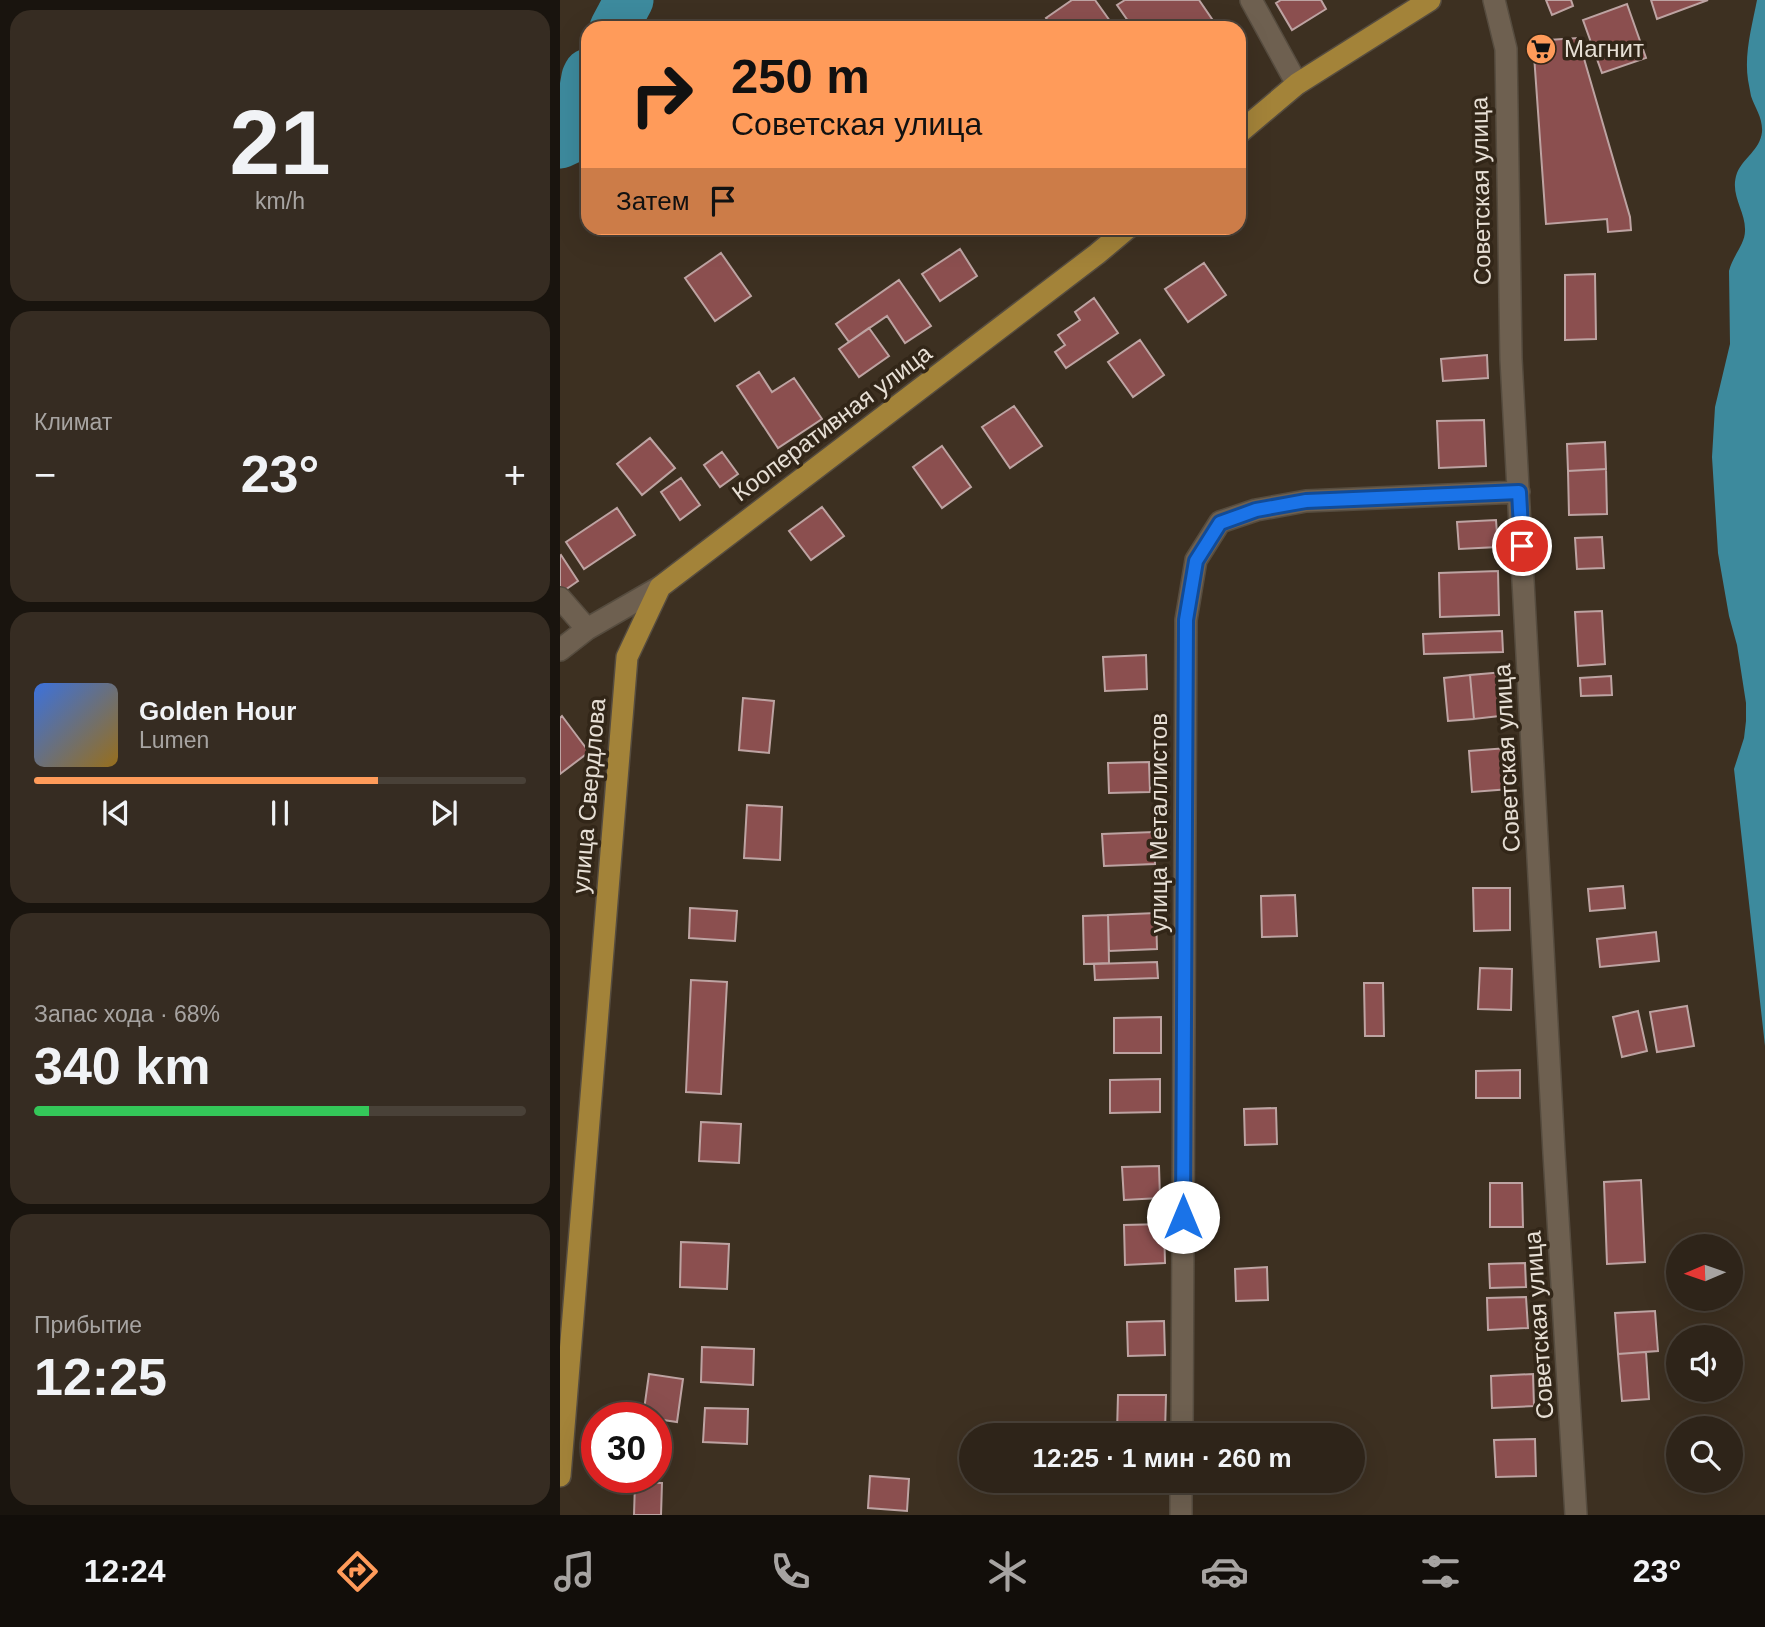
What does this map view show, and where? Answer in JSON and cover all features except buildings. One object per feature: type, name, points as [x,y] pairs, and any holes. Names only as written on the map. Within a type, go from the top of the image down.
[{"type":"main road","points":[[1246,127],[1297,84],[1430,0]]},
{"type":"main road","name":"Кооперативная улица","points":[[660,587],[1120,235]]},
{"type":"main road","name":"улица Свердлова","points":[[560,1476],[627,657],[660,587]]},
{"type":"street","points":[[1251,0],[1297,84]]},
{"type":"street","name":"Советская улица","points":[[1494,0],[1506,49],[1511,359],[1553,1139],[1577,1515]]},
{"type":"street","name":"улица Металлистов","points":[[1182,1423],[1186,620],[1196,561],[1220,523],[1256,510],[1306,501],[1519,492]]},
{"type":"street","name":"Кооперативная улица","points":[[560,650],[587,629],[660,587]]},
{"type":"street","points":[[560,598],[587,629]]},
{"type":"street","points":[[1181,1493],[1181,1515]]},
{"type":"water","points":[[1757,0],[1765,0],[1765,1046],[1734,769],[1744,738],[1746,703],[1718,553],[1712,457],[1715,407],[1730,344],[1729,271],[1745,231],[1735,181],[1740,168],[1758,144],[1762,132],[1760,118],[1751,96],[1747,70],[1749,40]]},
{"type":"waterway","points":[[618,21],[629,0]]},
{"type":"waterway","points":[[560,144],[575,137],[581,104]]},
{"type":"place","name":"Магнит","points":[[1541,49]]},
{"type":"route","points":[[1183,1217],[1186,620],[1196,561],[1220,523],[1256,510],[1306,501],[1519,492],[1522,546]]}]
